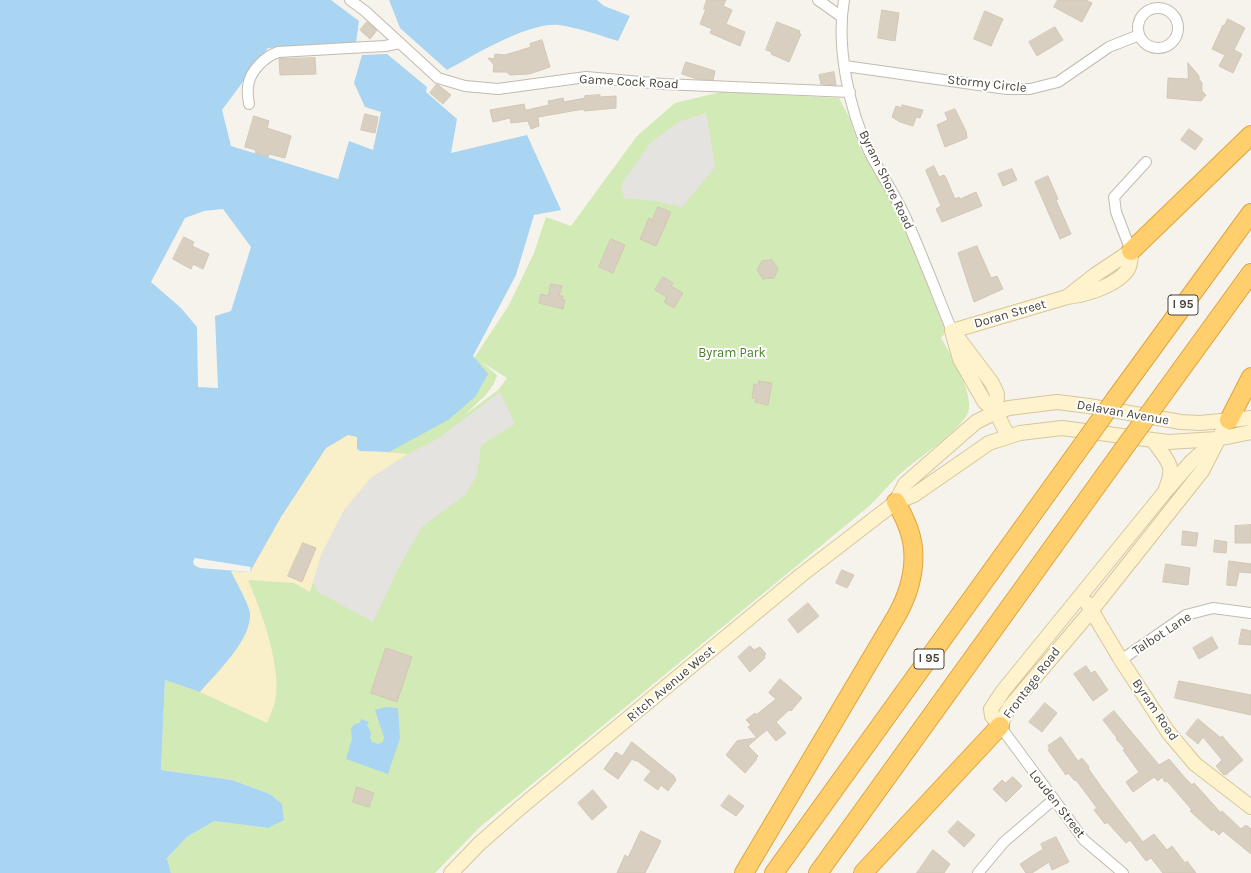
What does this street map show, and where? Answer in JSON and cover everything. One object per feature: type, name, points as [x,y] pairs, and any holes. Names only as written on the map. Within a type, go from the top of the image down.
[{"type":"highway","points":[[1131,251],[1251,135]]},
{"type":"highway","name":"I 95","points":[[774,873],[1251,213]]},
{"type":"highway","name":"I 95","points":[[818,873],[1251,273]]},
{"type":"highway","points":[[1229,420],[1251,377]]},
{"type":"highway","points":[[744,873],[897,615],[908,593],[913,570],[912,545],[909,531],[896,502]]},
{"type":"highway","points":[[863,873],[1000,726]]},
{"type":"main road","name":"Doran Street","points":[[952,330],[1067,298],[1095,275],[1131,251]]},
{"type":"main road","name":"Byram Shore Road","points":[[952,330],[992,383],[998,394],[996,412],[1008,436]]},
{"type":"main road","name":"Delavan Avenue","points":[[996,412],[1030,404],[1057,402],[1090,406],[1174,422],[1200,423],[1251,418]]},
{"type":"main road","name":"Ritch Avenue West","points":[[896,502],[905,484],[976,422],[996,412]]},
{"type":"main road","name":"Frontage Road","points":[[1217,439],[1191,462],[1164,493],[1082,592],[991,710],[992,716],[1000,726],[1009,708],[1090,611],[1202,471],[1217,439],[1229,420]]},
{"type":"main road","name":"Delavan Avenue","points":[[1008,436],[1032,430],[1062,428],[1153,440],[1182,441],[1217,439],[1251,432]]},
{"type":"main road","name":"Ritch Avenue West","points":[[451,873],[479,844],[521,807],[800,576],[896,502],[914,495],[989,444],[1008,436]]},
{"type":"main road","points":[[1153,440],[1168,461],[1171,473],[1164,493]]},
{"type":"main road","name":"Byram Road","points":[[1082,592],[1090,611],[1168,732],[1184,752],[1210,776],[1251,807]]},
{"type":"street","name":"Game Cock Road","points":[[350,0],[366,11],[438,78],[465,86],[488,89],[586,77],[663,84],[850,92]]},
{"type":"street","points":[[818,0],[842,17]]},
{"type":"street","name":"Byram Shore Road","points":[[844,0],[842,17],[845,66],[856,116],[869,150],[907,219],[952,330]]},
{"type":"street","points":[[1151,8],[1165,8],[1177,19],[1178,32],[1176,38],[1169,45],[1156,48],[1149,46],[1144,43],[1138,35],[1137,26],[1139,18],[1145,11],[1151,8]]},
{"type":"street","name":"Stormy Circle","points":[[845,66],[1007,88],[1030,89],[1058,82],[1109,47],[1138,35]]},
{"type":"street","points":[[249,104],[248,87],[255,70],[268,56],[278,52],[385,46],[400,42]]},
{"type":"street","points":[[1131,251],[1116,212],[1114,197],[1146,162]]},
{"type":"street","name":"Talbot Lane","points":[[1121,660],[1186,615],[1213,608],[1251,613]]},
{"type":"street","name":"Louden Street","points":[[1000,726],[1053,800],[1084,840],[1123,873]]},
{"type":"street","points":[[978,873],[1004,842],[1053,800]]},
{"type":"green space","name":"Byram Park","points":[[721,92],[839,98],[849,117],[860,148],[894,206],[946,332],[941,338],[960,372],[967,392],[969,409],[966,416],[960,424],[942,441],[902,472],[868,507],[480,827],[435,873],[171,873],[167,858],[187,837],[214,821],[267,828],[284,820],[282,804],[270,794],[232,780],[161,770],[165,680],[231,570],[259,554],[459,393],[474,358],[509,305],[534,253],[546,217],[571,226],[637,136],[675,103]],"holes":[[[480,361],[507,378],[498,390],[466,414],[492,387],[497,375]]]},
{"type":"sand","points":[[346,420],[370,451],[408,454],[371,478],[322,553],[310,592],[294,583],[248,580],[269,638],[273,653],[277,683],[274,707],[267,723],[200,692],[165,680],[207,595]]},
{"type":"shaded area","points":[[706,113],[715,167],[682,207],[656,201],[624,198],[621,185],[650,143],[678,122]]},
{"type":"shaded area","points":[[500,392],[515,424],[481,445],[477,475],[465,495],[422,527],[398,569],[373,622],[318,592],[313,582],[322,553],[344,510],[371,478],[408,454],[439,438]]},
{"type":"water","points":[[0,0],[331,0],[359,21],[356,43],[268,48],[222,110],[231,146],[338,179],[349,141],[373,150],[381,112],[365,107],[354,83],[362,55],[387,54],[427,87],[426,92],[457,119],[451,153],[527,135],[561,210],[534,215],[516,275],[473,356],[488,374],[475,397],[448,420],[389,452],[360,451],[357,449],[357,437],[348,435],[326,448],[281,517],[250,572],[231,571],[245,598],[250,613],[249,623],[245,634],[232,656],[200,692],[165,680],[161,770],[232,780],[270,794],[282,804],[284,820],[268,828],[214,821],[187,837],[167,858],[171,873],[0,873]],"holes":[[[223,209],[251,247],[231,311],[215,316],[218,388],[198,387],[197,327],[181,308],[151,282],[185,218],[204,211]]]},
{"type":"water","points":[[389,0],[597,0],[604,6],[630,16],[618,41],[574,28],[559,25],[546,25],[517,34],[487,48],[447,70],[400,28]]},
{"type":"water","points":[[386,707],[398,708],[400,738],[388,774],[346,759],[352,739],[351,728],[355,724],[360,723],[361,719],[369,722],[367,725],[371,733],[370,737],[372,742],[378,744],[383,742],[384,737],[375,710]]},
{"type":"pier","points":[[195,558],[251,567],[250,572],[200,568],[194,565],[193,561]]},
{"type":"building","points":[[707,0],[726,0],[723,6],[732,10],[726,24],[745,32],[740,46],[710,33],[712,29],[700,24],[706,9],[704,9]]},
{"type":"building","points":[[1058,0],[1086,0],[1092,3],[1082,22],[1054,7]]},
{"type":"building","points":[[882,10],[899,13],[895,41],[878,38]]},
{"type":"building","points":[[985,11],[1003,19],[991,46],[974,39]]},
{"type":"building","points":[[1228,19],[1245,28],[1234,50],[1242,54],[1233,73],[1219,66],[1225,55],[1212,49],[1223,25],[1224,26]]},
{"type":"building","points":[[367,22],[377,30],[370,39],[360,30]]},
{"type":"building","points":[[777,22],[800,31],[799,34],[801,34],[789,62],[771,54],[772,52],[766,50]]},
{"type":"building","points":[[1055,27],[1063,40],[1037,56],[1029,42]]},
{"type":"building","points":[[542,40],[550,67],[529,74],[510,75],[507,72],[493,72],[494,65],[488,58],[494,59],[495,54],[505,55],[531,47],[530,44]]},
{"type":"building","points":[[315,58],[316,74],[280,75],[279,59]]},
{"type":"building","points":[[686,62],[715,71],[713,80],[697,79],[682,74]]},
{"type":"building","points":[[1188,63],[1199,76],[1202,83],[1202,91],[1206,95],[1201,101],[1167,98],[1168,78],[1188,79]]},
{"type":"building","points":[[834,72],[836,85],[821,84],[819,75]]},
{"type":"building","points":[[437,84],[451,95],[443,104],[430,93]]},
{"type":"building","points":[[600,95],[600,97],[616,96],[616,108],[584,111],[584,109],[538,117],[539,126],[531,129],[528,121],[511,123],[510,118],[493,122],[490,110],[524,104],[525,109],[527,110],[549,105],[548,101],[563,98],[564,102],[585,98],[585,96]]},
{"type":"building","points":[[902,105],[923,110],[920,118],[916,117],[913,126],[900,122],[892,117],[896,106],[902,108]]},
{"type":"building","points":[[955,109],[966,131],[967,138],[945,147],[937,125],[948,120],[945,113]]},
{"type":"building","points":[[365,114],[378,117],[375,133],[361,130]]},
{"type":"building","points":[[254,116],[269,121],[267,128],[291,136],[285,158],[269,154],[268,157],[255,153],[256,150],[245,147]]},
{"type":"building","points":[[1189,129],[1203,139],[1195,150],[1181,140]]},
{"type":"building","points":[[934,166],[939,177],[944,175],[946,178],[955,199],[959,197],[960,199],[976,192],[982,206],[942,222],[936,209],[941,206],[926,171]]},
{"type":"building","points":[[1012,169],[1017,180],[1003,186],[998,174]]},
{"type":"building","points":[[1048,176],[1058,199],[1056,200],[1071,234],[1060,239],[1035,182]]},
{"type":"building","points":[[658,207],[671,212],[656,246],[640,239],[649,218],[652,220]]},
{"type":"building","points":[[184,237],[194,242],[192,246],[209,254],[203,269],[193,264],[191,269],[173,259]]},
{"type":"building","points":[[611,239],[625,245],[613,273],[599,267]]},
{"type":"building","points":[[977,246],[991,278],[997,276],[1003,289],[974,302],[958,253]]},
{"type":"building","points":[[772,260],[778,269],[774,278],[763,279],[757,270],[762,261]]},
{"type":"building","points":[[663,277],[673,283],[671,286],[683,293],[674,308],[664,302],[667,297],[655,290]]},
{"type":"building","points":[[551,284],[562,286],[559,296],[563,296],[562,300],[565,300],[563,309],[539,303],[541,294],[548,296]]},
{"type":"building","points":[[759,381],[772,383],[768,405],[755,402],[756,398],[752,398],[754,384],[758,385]]},
{"type":"building","points":[[1251,525],[1251,543],[1235,543],[1235,526]]},
{"type":"building","points":[[1183,531],[1198,533],[1196,546],[1182,545]]},
{"type":"building","points":[[1215,540],[1227,542],[1226,553],[1214,552]]},
{"type":"building","points":[[303,543],[316,548],[302,582],[288,576]]},
{"type":"building","points":[[1229,561],[1251,564],[1251,573],[1239,572],[1236,586],[1227,585]]},
{"type":"building","points":[[1166,564],[1190,568],[1188,585],[1163,582]]},
{"type":"building","points":[[842,570],[854,575],[847,588],[836,583]]},
{"type":"building","points":[[808,603],[819,616],[798,633],[788,620]]},
{"type":"building","points":[[1242,629],[1251,631],[1251,645],[1239,644]]},
{"type":"building","points":[[1212,637],[1218,648],[1199,659],[1193,648]]},
{"type":"building","points":[[750,646],[754,650],[760,647],[766,654],[764,656],[765,658],[750,672],[738,657]]},
{"type":"building","points":[[386,648],[412,657],[397,702],[371,693]]},
{"type":"building","points":[[1086,666],[1091,673],[1095,671],[1108,690],[1093,701],[1074,674]]},
{"type":"building","points":[[780,679],[802,698],[791,711],[789,710],[776,722],[786,733],[776,741],[767,730],[757,738],[748,727],[751,725],[746,720],[755,713],[756,715],[776,699],[769,693]]},
{"type":"building","points":[[1179,681],[1251,695],[1251,715],[1175,698]]},
{"type":"building","points":[[1045,703],[1057,713],[1042,732],[1029,722]]},
{"type":"building","points":[[1114,711],[1159,765],[1169,759],[1186,779],[1192,785],[1194,783],[1221,813],[1222,811],[1241,829],[1246,825],[1251,829],[1251,854],[1223,831],[1219,835],[1213,829],[1212,831],[1190,811],[1192,810],[1162,777],[1158,781],[1154,777],[1133,792],[1126,782],[1139,772],[1123,750],[1125,749],[1103,720]]},
{"type":"building","points":[[1198,719],[1221,738],[1222,736],[1243,760],[1227,774],[1224,775],[1216,766],[1222,760],[1203,737],[1198,744],[1186,734]]},
{"type":"building","points":[[1061,737],[1078,761],[1082,758],[1102,788],[1143,842],[1154,834],[1167,850],[1172,846],[1185,863],[1187,861],[1196,873],[1163,873],[1151,858],[1146,861],[1130,840],[1126,843],[1107,822],[1105,824],[1094,810],[1097,808],[1076,780],[1075,781],[1068,773],[1066,775],[1048,750],[1050,749],[1048,746]]},
{"type":"building","points":[[757,738],[748,746],[758,756],[756,758],[757,759],[745,773],[726,755],[737,741]]},
{"type":"building","points":[[632,742],[674,776],[676,780],[668,791],[661,785],[658,790],[644,780],[651,771],[636,760],[635,761],[632,759],[618,779],[604,769],[616,752],[622,756]]},
{"type":"building","points":[[1013,777],[1022,786],[1006,802],[993,789],[1002,780],[1005,783]]},
{"type":"building","points":[[357,787],[374,793],[369,807],[353,802]]},
{"type":"building","points":[[593,790],[607,807],[592,820],[578,803]]},
{"type":"building","points":[[729,795],[744,806],[736,816],[721,806]]},
{"type":"building","points":[[958,821],[975,835],[964,847],[948,832]]},
{"type":"building","points":[[641,831],[661,841],[645,873],[617,873],[625,855],[628,857]]},
{"type":"building","points":[[1056,837],[1069,862],[1052,870],[1049,862],[1032,873],[1026,873],[1020,864],[1043,849],[1041,844]]},
{"type":"building","points":[[933,850],[950,864],[944,873],[917,873]]}]
